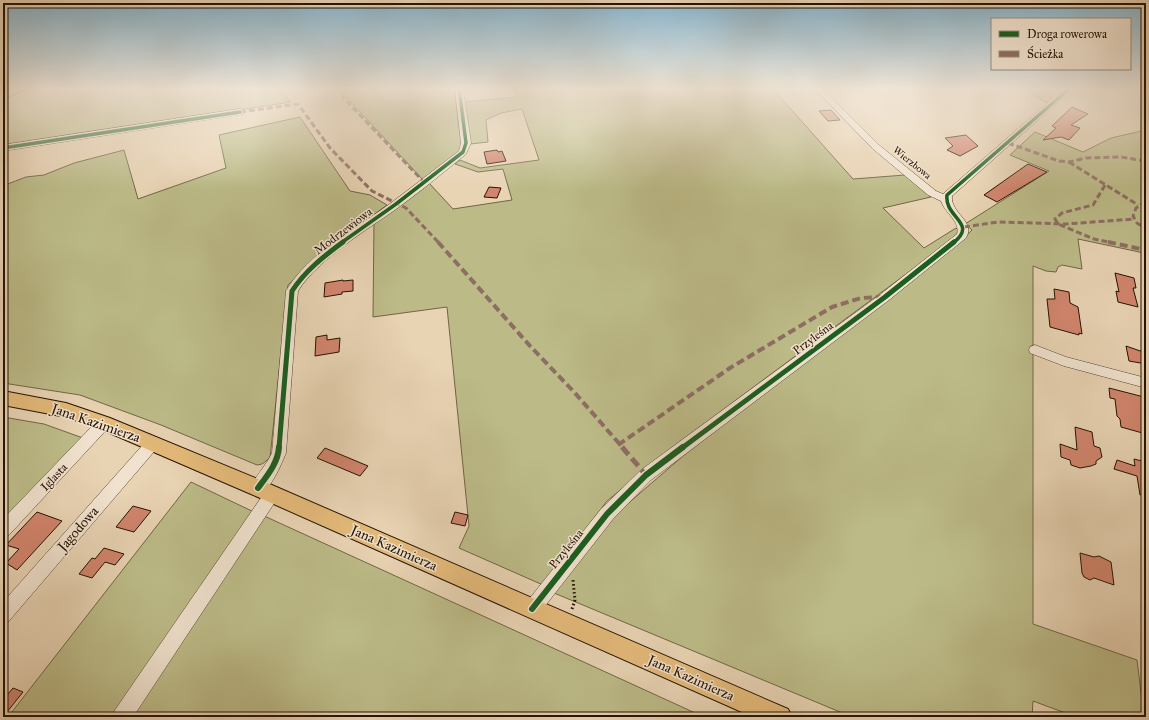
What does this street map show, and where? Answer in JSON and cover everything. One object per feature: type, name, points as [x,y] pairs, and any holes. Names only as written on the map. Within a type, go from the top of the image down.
[{"type":"main road","name":"Jana Kazimierza","points":[[3,398],[66,410],[104,423],[153,443],[780,717]]},
{"type":"street","points":[[3,148],[177,122]]},
{"type":"street","name":"Modrzewiowa","points":[[122,717],[265,491],[278,453],[292,291],[299,280],[314,265],[337,246],[396,204],[463,152],[466,143],[463,122]]},
{"type":"street","name":"Wierzbowa","points":[[851,122],[876,147],[932,193],[945,199]]},
{"type":"street","points":[[945,199],[947,194],[1032,122]]},
{"type":"street","name":"Przyleśna","points":[[532,609],[607,514],[646,475],[885,296],[962,236],[965,231],[964,227],[947,207],[945,199]]},
{"type":"street","points":[[1036,350],[1064,361],[1146,383]]},
{"type":"street","name":"Iglasta","points":[[3,530],[104,423]]},
{"type":"street","name":"Jagodowa","points":[[3,615],[153,443]]},
{"type":"path","points":[[566,624],[575,600],[571,560]]},
{"type":"shaded area","points":[[3,122],[163,122],[3,146]]},
{"type":"shaded area","points":[[279,122],[303,122],[350,191],[370,195],[387,205],[332,245],[288,285],[270,458],[262,464],[257,465],[161,425],[80,395],[3,383],[3,185],[26,177],[44,175],[74,163],[124,150],[138,199],[226,168],[219,135]]},
{"type":"shaded area","points":[[369,122],[458,122],[462,151],[423,180]]},
{"type":"shaded area","points":[[467,122],[486,122],[488,142],[470,144]]},
{"type":"shaded area","points":[[526,122],[802,122],[853,179],[905,175],[931,197],[883,208],[924,248],[956,228],[960,232],[921,263],[674,446],[607,501],[543,585],[459,548],[469,526],[447,307],[373,317],[374,221],[429,183],[453,209],[512,200],[503,169],[478,172],[455,164],[460,160],[480,168],[539,160]]},
{"type":"shaded area","points":[[1146,130],[1146,260],[1144,253],[1078,239],[1082,269],[1062,265],[1058,267],[1056,272],[1046,271],[1033,266],[1033,624],[1137,660],[1144,717],[1076,717],[1033,701],[1032,717],[852,717],[554,593],[610,519],[683,456],[965,237],[972,230],[965,224],[1049,171],[1010,155],[1035,132],[1083,152],[1111,138]]},
{"type":"shaded area","points":[[3,417],[44,424],[83,438],[3,521]]},
{"type":"shaded area","points":[[191,482],[256,513],[114,717],[8,717]]},
{"type":"shaded area","points":[[262,515],[704,717],[128,717]]},
{"type":"building","points":[[1057,122],[1076,122],[1071,125],[1080,128],[1069,140],[1061,137],[1043,140],[1056,128],[1052,126]]},
{"type":"building","points":[[966,135],[978,146],[960,156],[947,150],[953,146],[945,138]]},
{"type":"building","points":[[497,150],[498,152],[502,151],[506,161],[487,164],[484,152]]},
{"type":"building","points":[[1028,164],[1047,172],[997,202],[984,195]]},
{"type":"building","points":[[489,187],[501,188],[497,198],[484,197]]},
{"type":"building","points":[[1115,273],[1134,278],[1136,288],[1133,288],[1138,307],[1118,302],[1116,291],[1119,292]]},
{"type":"building","points":[[353,280],[353,291],[342,292],[342,294],[324,297],[325,283]]},
{"type":"building","points":[[1054,289],[1069,292],[1070,303],[1078,307],[1082,334],[1079,333],[1079,335],[1050,327],[1047,299],[1055,299]]},
{"type":"building","points":[[327,335],[327,340],[340,338],[339,352],[315,356],[316,337]]},
{"type":"building","points":[[1126,346],[1146,353],[1146,364],[1129,361]]},
{"type":"building","points":[[1109,388],[1144,397],[1146,408],[1143,407],[1146,434],[1121,427],[1120,419],[1117,416],[1115,399],[1110,398]]},
{"type":"building","points":[[1075,427],[1092,432],[1094,446],[1100,448],[1102,457],[1096,461],[1096,464],[1080,468],[1071,465],[1070,460],[1061,457],[1060,444],[1077,450]]},
{"type":"building","points":[[325,448],[368,466],[360,476],[317,458]]},
{"type":"building","points":[[1134,459],[1146,462],[1146,494],[1140,495],[1137,476],[1114,469],[1117,460],[1135,466]]},
{"type":"building","points":[[133,506],[151,511],[134,532],[116,527]]},
{"type":"building","points":[[37,512],[62,521],[17,570],[6,563],[19,549],[6,545]]},
{"type":"building","points":[[455,512],[468,515],[465,526],[451,523]]},
{"type":"building","points":[[104,548],[124,554],[115,565],[105,562],[92,578],[79,574],[92,558],[95,559]]},
{"type":"building","points":[[1080,553],[1094,557],[1099,556],[1111,562],[1114,585],[1094,578],[1090,580],[1084,577],[1082,573]]},
{"type":"building","points":[[13,688],[23,692],[3,717],[3,700]]},
{"type":"marked path","points":[[311,122],[330,148],[372,191],[406,208],[455,260],[531,347],[575,393],[646,475]]},
{"type":"marked path","points":[[366,122],[424,182]]},
{"type":"marked path","points":[[1008,143],[1059,161],[1069,162],[1086,158],[1121,157],[1146,161]]},
{"type":"marked path","points":[[1069,162],[1138,205]]},
{"type":"marked path","points":[[1105,185],[1093,205],[1062,213],[1055,219],[1058,224],[1094,239],[1146,250]]},
{"type":"marked path","points":[[1146,202],[1136,208],[1133,216],[1137,223],[1146,229]]},
{"type":"marked path","points":[[964,227],[998,222],[1066,224],[1134,219]]},
{"type":"marked path","points":[[618,445],[730,368],[832,307],[861,298],[884,297]]},
{"type":"cycle path","points":[[3,148],[177,122]]},
{"type":"cycle path","points":[[258,488],[274,465],[279,453],[292,291],[299,280],[337,246],[396,204],[463,152],[466,143],[463,122]]},
{"type":"cycle path","points":[[532,609],[607,514],[646,475],[885,297],[962,236],[964,230],[963,225],[948,207],[946,201],[947,195],[1032,122]]}]
